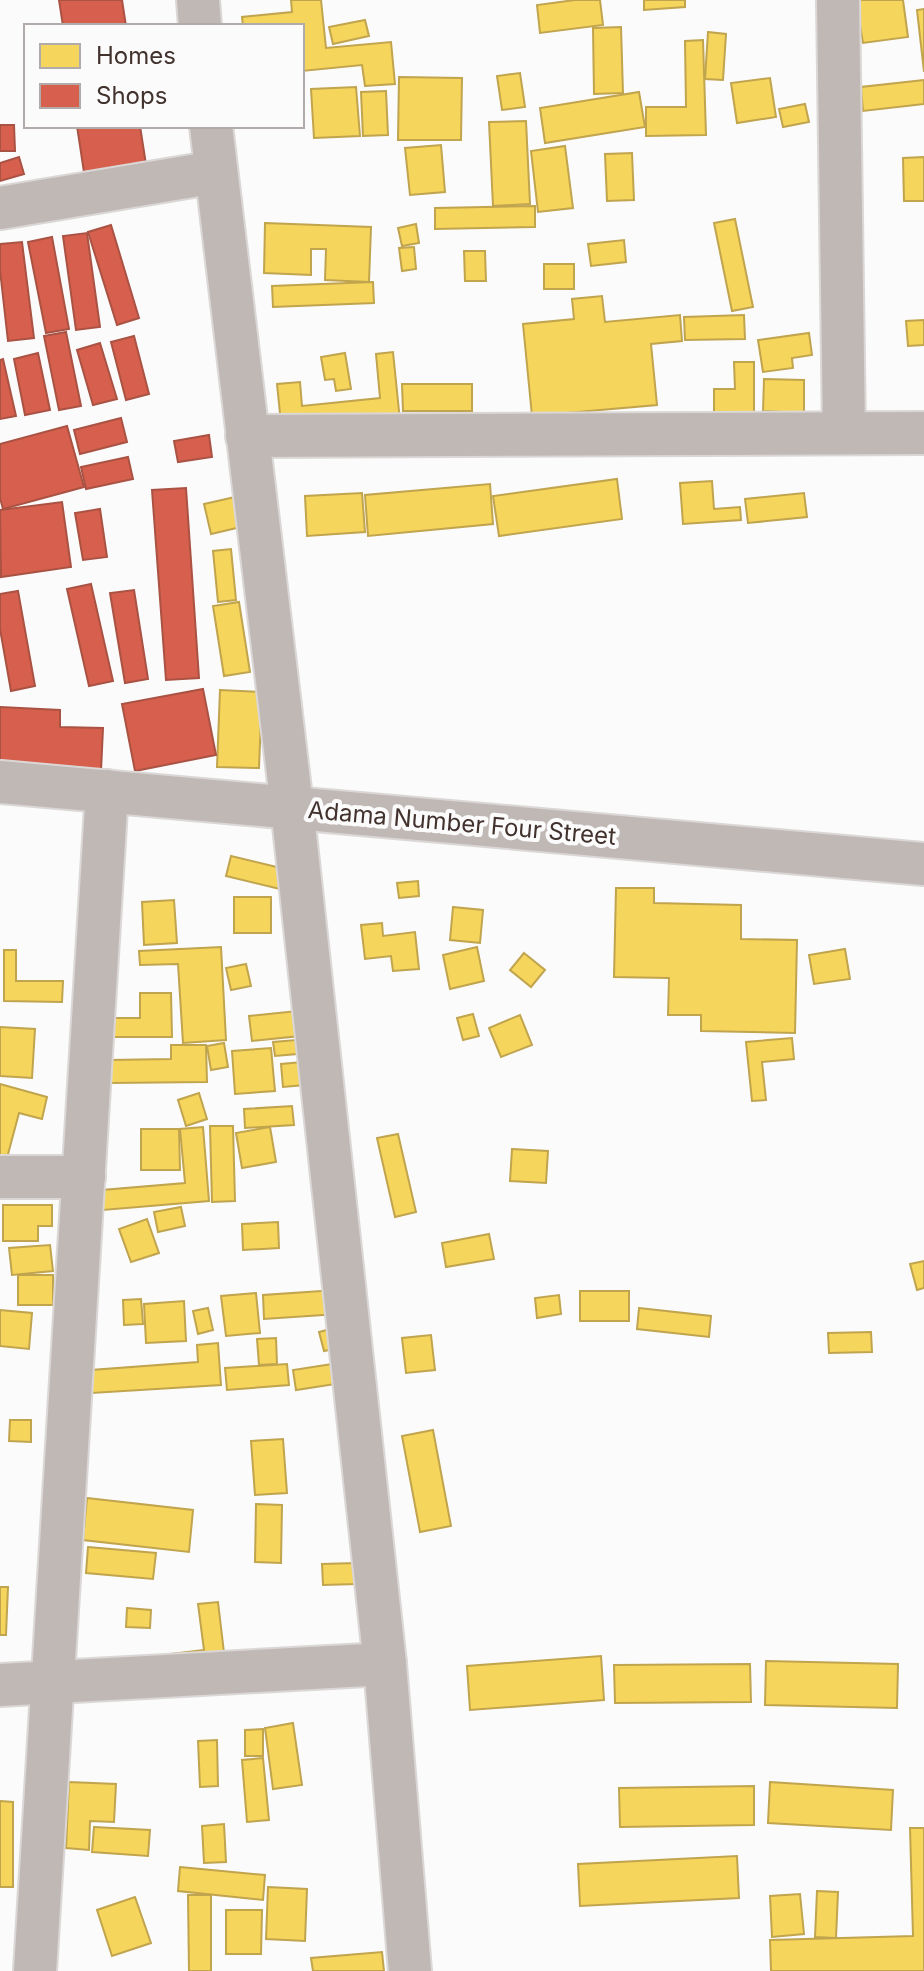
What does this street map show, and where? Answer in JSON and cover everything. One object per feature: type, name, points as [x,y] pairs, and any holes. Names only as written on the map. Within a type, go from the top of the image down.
[{"type":"street","points":[[198,0],[200,24]]},
{"type":"street","points":[[838,0],[844,433]]},
{"type":"street","points":[[211,128],[292,807],[385,1664],[410,1971]]},
{"type":"street","points":[[0,208],[216,172]]},
{"type":"street","points":[[247,436],[924,433]]},
{"type":"street","name":"Adama Number Four Street","points":[[0,782],[924,864]]},
{"type":"street","points":[[35,1971],[107,791]]},
{"type":"street","points":[[0,1177],[84,1177]]},
{"type":"street","points":[[0,1685],[385,1664]]},
{"type":"building: Homes","points":[[291,0],[321,0],[326,48],[391,42],[395,84],[365,86],[362,65],[304,71],[304,24],[243,24],[242,17],[292,12]]},
{"type":"building: Homes","points":[[600,0],[603,25],[540,33],[537,5]]},
{"type":"building: Homes","points":[[644,0],[685,0],[685,7],[644,10]]},
{"type":"building: Homes","points":[[856,0],[903,0],[908,37],[863,43]]},
{"type":"building: Homes","points":[[924,9],[924,72],[917,10]]},
{"type":"building: Homes","points":[[365,20],[369,36],[333,44],[329,27]]},
{"type":"building: Homes","points":[[621,27],[623,93],[594,94],[593,28]]},
{"type":"building: Homes","points":[[708,32],[726,34],[723,80],[705,79]]},
{"type":"building: Homes","points":[[703,40],[706,135],[646,136],[646,107],[686,107],[685,41]]},
{"type":"building: Homes","points":[[520,73],[525,107],[502,110],[497,76]]},
{"type":"building: Homes","points":[[399,77],[462,78],[461,140],[398,140]]},
{"type":"building: Homes","points":[[770,78],[776,117],[737,123],[731,83]]},
{"type":"building: Homes","points":[[924,80],[924,104],[863,111],[861,87]]},
{"type":"building: Homes","points":[[356,87],[360,136],[314,138],[311,89]]},
{"type":"building: Homes","points":[[386,91],[388,135],[363,136],[361,92]]},
{"type":"building: Homes","points":[[639,92],[645,127],[545,143],[540,108]]},
{"type":"building: Homes","points":[[805,104],[809,122],[783,127],[779,109]]},
{"type":"building: Homes","points":[[526,121],[530,204],[493,206],[489,122]]},
{"type":"building: Homes","points":[[441,145],[445,192],[410,195],[405,148]]},
{"type":"building: Homes","points":[[565,146],[573,208],[538,212],[531,151]]},
{"type":"building: Homes","points":[[632,153],[634,200],[607,201],[605,154]]},
{"type":"building: Homes","points":[[924,157],[924,201],[904,201],[903,158]]},
{"type":"building: Homes","points":[[535,206],[535,227],[435,229],[435,208]]},
{"type":"building: Homes","points":[[735,219],[753,307],[732,311],[714,223]]},
{"type":"building: Homes","points":[[265,223],[371,227],[369,282],[325,280],[326,249],[311,249],[311,275],[264,273]]},
{"type":"building: Homes","points":[[416,224],[419,243],[402,246],[398,228]]},
{"type":"building: Homes","points":[[624,240],[626,262],[591,266],[588,244]]},
{"type":"building: Homes","points":[[414,247],[416,269],[402,271],[399,248]]},
{"type":"building: Homes","points":[[464,251],[485,251],[486,281],[465,281]]},
{"type":"building: Homes","points":[[544,264],[574,264],[574,289],[544,289]]},
{"type":"building: Homes","points":[[373,282],[374,303],[273,307],[272,286]]},
{"type":"building: Homes","points":[[602,296],[605,322],[680,315],[682,341],[651,344],[657,405],[532,416],[523,324],[574,319],[572,299]]},
{"type":"building: Homes","points":[[744,315],[745,339],[685,340],[684,317]]},
{"type":"building: Homes","points":[[924,320],[924,345],[908,346],[906,321]]},
{"type":"building: Homes","points":[[809,333],[812,355],[792,358],[793,368],[763,372],[758,340]]},
{"type":"building: Homes","points":[[393,352],[400,421],[282,433],[277,384],[300,382],[302,406],[380,398],[376,354]]},
{"type":"building: Homes","points":[[345,353],[351,389],[336,391],[334,379],[325,380],[321,357]]},
{"type":"building: Homes","points":[[734,362],[754,362],[754,412],[714,413],[714,389],[735,389]]},
{"type":"building: Homes","points":[[764,379],[804,380],[804,413],[763,411]]},
{"type":"building: Homes","points":[[402,384],[472,384],[472,411],[403,411]]},
{"type":"building: Homes","points":[[617,479],[622,519],[499,536],[493,496]]},
{"type":"building: Homes","points":[[712,481],[714,509],[740,507],[741,520],[683,524],[680,483]]},
{"type":"building: Homes","points":[[490,484],[493,524],[368,536],[365,495]]},
{"type":"building: Homes","points":[[362,493],[365,532],[307,536],[305,496]]},
{"type":"building: Homes","points":[[804,493],[807,517],[748,523],[745,499]]},
{"type":"building: Homes","points":[[235,497],[241,527],[211,534],[204,504]]},
{"type":"building: Homes","points":[[231,549],[236,600],[218,602],[213,551]]},
{"type":"building: Homes","points":[[239,602],[250,672],[224,676],[213,606]]},
{"type":"building: Homes","points":[[220,690],[262,692],[259,768],[217,767]]},
{"type":"building: Homes","points":[[231,856],[285,869],[280,889],[226,876]]},
{"type":"building: Homes","points":[[418,881],[419,896],[399,898],[397,883]]},
{"type":"building: Homes","points":[[616,888],[654,888],[654,903],[741,905],[741,939],[797,940],[795,1033],[701,1031],[701,1015],[668,1015],[669,978],[614,977]]},
{"type":"building: Homes","points":[[234,897],[271,897],[271,933],[234,933]]},
{"type":"building: Homes","points":[[174,900],[177,943],[144,945],[142,902]]},
{"type":"building: Homes","points":[[453,907],[483,910],[480,943],[450,940]]},
{"type":"building: Homes","points":[[382,923],[383,936],[415,932],[419,969],[393,971],[391,956],[365,959],[361,925]]},
{"type":"building: Homes","points":[[221,947],[226,1040],[183,1043],[178,964],[140,965],[139,951]]},
{"type":"building: Homes","points":[[477,947],[484,981],[450,989],[443,955]]},
{"type":"building: Homes","points":[[845,949],[850,979],[814,984],[809,955]]},
{"type":"building: Homes","points":[[4,950],[16,950],[16,981],[63,981],[62,1002],[4,1001]]},
{"type":"building: Homes","points":[[524,953],[545,970],[531,987],[510,970]]},
{"type":"building: Homes","points":[[246,964],[251,986],[231,990],[226,968]]},
{"type":"building: Homes","points":[[140,993],[171,993],[172,1037],[109,1037],[109,1018],[140,1018]]},
{"type":"building: Homes","points":[[297,1011],[300,1036],[252,1041],[249,1016]]},
{"type":"building: Homes","points":[[473,1014],[479,1036],[463,1040],[457,1018]]},
{"type":"building: Homes","points":[[520,1015],[532,1045],[501,1057],[489,1028]]},
{"type":"building: Homes","points":[[0,1027],[35,1029],[32,1078],[0,1076]]},
{"type":"building: Homes","points":[[792,1038],[794,1059],[762,1062],[766,1100],[752,1101],[746,1042]]},
{"type":"building: Homes","points":[[296,1040],[297,1054],[275,1056],[273,1042]]},
{"type":"building: Homes","points":[[224,1043],[228,1067],[211,1070],[207,1046]]},
{"type":"building: Homes","points":[[171,1045],[206,1045],[207,1082],[110,1083],[109,1060],[171,1059]]},
{"type":"building: Homes","points":[[271,1048],[275,1091],[235,1094],[232,1051]]},
{"type":"building: Homes","points":[[302,1062],[305,1085],[283,1087],[281,1064]]},
{"type":"building: Homes","points":[[0,1084],[47,1097],[42,1119],[19,1113],[3,1173],[0,1172]]},
{"type":"building: Homes","points":[[199,1093],[207,1119],[186,1126],[178,1100]]},
{"type":"building: Homes","points":[[292,1106],[294,1125],[245,1128],[244,1109]]},
{"type":"building: Homes","points":[[210,1126],[233,1126],[235,1201],[212,1202]]},
{"type":"building: Homes","points":[[203,1127],[209,1201],[103,1210],[102,1190],[185,1183],[180,1129]]},
{"type":"building: Homes","points":[[270,1127],[276,1162],[242,1168],[236,1133]]},
{"type":"building: Homes","points":[[141,1129],[179,1129],[180,1170],[141,1170]]},
{"type":"building: Homes","points":[[398,1134],[416,1212],[395,1217],[377,1138]]},
{"type":"building: Homes","points":[[512,1149],[548,1151],[546,1183],[510,1181]]},
{"type":"building: Homes","points":[[3,1205],[52,1205],[52,1226],[38,1226],[38,1241],[3,1241]]},
{"type":"building: Homes","points":[[181,1207],[185,1226],[158,1232],[154,1212]]},
{"type":"building: Homes","points":[[147,1219],[159,1253],[131,1262],[119,1229]]},
{"type":"building: Homes","points":[[278,1222],[279,1248],[243,1250],[242,1224]]},
{"type":"building: Homes","points":[[489,1234],[494,1259],[446,1267],[442,1243]]},
{"type":"building: Homes","points":[[50,1245],[53,1271],[12,1275],[9,1248]]},
{"type":"building: Homes","points":[[924,1261],[924,1288],[917,1290],[910,1264]]},
{"type":"building: Homes","points":[[18,1275],[53,1275],[53,1305],[18,1305]]},
{"type":"building: Homes","points":[[336,1290],[338,1314],[264,1319],[263,1295]]},
{"type":"building: Homes","points":[[580,1291],[629,1291],[629,1321],[580,1321]]},
{"type":"building: Homes","points":[[256,1293],[260,1333],[226,1336],[221,1296]]},
{"type":"building: Homes","points":[[559,1295],[561,1314],[537,1318],[535,1298]]},
{"type":"building: Homes","points":[[141,1299],[143,1324],[124,1325],[123,1300]]},
{"type":"building: Homes","points":[[184,1301],[186,1341],[146,1343],[144,1304]]},
{"type":"building: Homes","points":[[208,1308],[213,1330],[198,1334],[193,1311]]},
{"type":"building: Homes","points":[[639,1308],[711,1316],[709,1337],[637,1329]]},
{"type":"building: Homes","points":[[0,1310],[32,1313],[29,1349],[0,1346]]},
{"type":"building: Homes","points":[[334,1328],[339,1348],[324,1351],[319,1332]]},
{"type":"building: Homes","points":[[871,1332],[872,1352],[829,1353],[828,1333]]},
{"type":"building: Homes","points":[[431,1335],[435,1370],[406,1373],[402,1338]]},
{"type":"building: Homes","points":[[276,1338],[277,1364],[259,1365],[257,1339]]},
{"type":"building: Homes","points":[[218,1343],[221,1385],[92,1393],[91,1370],[198,1362],[197,1345]]},
{"type":"building: Homes","points":[[339,1363],[342,1383],[296,1390],[293,1370]]},
{"type":"building: Homes","points":[[287,1364],[289,1385],[227,1390],[225,1368]]},
{"type":"building: Homes","points":[[10,1420],[31,1420],[31,1442],[9,1441]]},
{"type":"building: Homes","points":[[433,1430],[451,1526],[420,1532],[402,1436]]},
{"type":"building: Homes","points":[[283,1439],[287,1493],[255,1495],[251,1441]]},
{"type":"building: Homes","points":[[87,1498],[193,1510],[189,1552],[83,1540]]},
{"type":"building: Homes","points":[[256,1504],[282,1505],[281,1563],[255,1562]]},
{"type":"building: Homes","points":[[88,1547],[156,1553],[153,1579],[86,1573]]},
{"type":"building: Homes","points":[[356,1563],[357,1584],[323,1585],[322,1564]]},
{"type":"building: Homes","points":[[0,1587],[8,1587],[6,1635],[0,1635]]},
{"type":"building: Homes","points":[[218,1602],[227,1678],[145,1657],[204,1650],[198,1604]]},
{"type":"building: Homes","points":[[127,1608],[151,1610],[150,1628],[126,1627]]},
{"type":"building: Homes","points":[[601,1656],[604,1700],[470,1710],[467,1666]]},
{"type":"building: Homes","points":[[766,1661],[898,1664],[897,1708],[765,1705]]},
{"type":"building: Homes","points":[[750,1664],[751,1702],[615,1703],[614,1665]]},
{"type":"building: Homes","points":[[293,1723],[302,1785],[273,1789],[265,1728]]},
{"type":"building: Homes","points":[[263,1729],[263,1756],[245,1756],[245,1730]]},
{"type":"building: Homes","points":[[217,1740],[218,1786],[200,1787],[198,1741]]},
{"type":"building: Homes","points":[[263,1758],[269,1820],[247,1822],[242,1760]]},
{"type":"building: Homes","points":[[69,1782],[116,1784],[114,1822],[90,1821],[89,1850],[66,1848]]},
{"type":"building: Homes","points":[[770,1782],[893,1790],[891,1830],[768,1823]]},
{"type":"building: Homes","points":[[754,1786],[754,1825],[620,1827],[619,1788]]},
{"type":"building: Homes","points":[[0,1801],[13,1802],[13,1887],[0,1887]]},
{"type":"building: Homes","points":[[224,1824],[226,1862],[204,1863],[202,1826]]},
{"type":"building: Homes","points":[[94,1827],[150,1830],[148,1856],[92,1852]]},
{"type":"building: Homes","points":[[910,1828],[924,1828],[924,1971],[771,1971],[770,1940],[913,1936]]},
{"type":"building: Homes","points":[[737,1856],[739,1898],[580,1906],[578,1864]]},
{"type":"building: Homes","points":[[180,1867],[265,1875],[263,1900],[178,1891]]},
{"type":"building: Homes","points":[[268,1887],[307,1889],[305,1941],[266,1939]]},
{"type":"building: Homes","points":[[817,1891],[838,1892],[836,1938],[815,1937]]},
{"type":"building: Homes","points":[[800,1894],[804,1934],[772,1937],[770,1896]]},
{"type":"building: Homes","points":[[188,1895],[211,1895],[211,1971],[189,1971]]},
{"type":"building: Homes","points":[[135,1897],[151,1943],[112,1956],[97,1910]]},
{"type":"building: Homes","points":[[226,1910],[262,1910],[261,1954],[226,1954]]},
{"type":"building: Homes","points":[[382,1952],[384,1971],[313,1971],[311,1958]]},
{"type":"building: Shops","points":[[59,0],[122,0],[126,24],[63,24]]},
{"type":"building: Shops","points":[[0,125],[14,125],[15,151],[0,151]]},
{"type":"building: Shops","points":[[77,128],[140,128],[147,171],[85,179]]},
{"type":"building: Shops","points":[[19,157],[24,174],[0,181],[0,163]]},
{"type":"building: Shops","points":[[111,225],[139,318],[117,325],[88,232]]},
{"type":"building: Shops","points":[[87,233],[100,327],[76,330],[63,236]]},
{"type":"building: Shops","points":[[52,237],[69,329],[46,333],[28,242]]},
{"type":"building: Shops","points":[[22,242],[34,338],[8,341],[0,244]]},
{"type":"building: Shops","points":[[66,332],[81,406],[59,410],[44,336]]},
{"type":"building: Shops","points":[[134,336],[149,394],[126,400],[111,342]]},
{"type":"building: Shops","points":[[100,343],[117,399],[93,405],[77,350]]},
{"type":"building: Shops","points":[[38,353],[50,410],[25,415],[14,359]]},
{"type":"building: Shops","points":[[3,359],[16,416],[0,419],[0,360]]},
{"type":"building: Shops","points":[[121,418],[127,442],[80,454],[74,430]]},
{"type":"building: Shops","points":[[67,426],[84,487],[3,509],[0,498],[0,444]]},
{"type":"building: Shops","points":[[209,435],[212,457],[178,462],[174,441]]},
{"type":"building: Shops","points":[[128,457],[133,479],[86,489],[81,467]]},
{"type":"building: Shops","points":[[186,488],[199,678],[166,680],[152,490]]},
{"type":"building: Shops","points":[[62,502],[71,567],[1,577],[0,510]]},
{"type":"building: Shops","points":[[100,509],[107,557],[83,560],[75,513]]},
{"type":"building: Shops","points":[[91,584],[113,681],[89,686],[67,589]]},
{"type":"building: Shops","points":[[134,590],[148,679],[125,683],[110,593]]},
{"type":"building: Shops","points":[[18,591],[35,686],[11,691],[0,629],[0,594]]},
{"type":"building: Shops","points":[[203,689],[216,755],[135,771],[122,704]]},
{"type":"building: Shops","points":[[0,707],[60,710],[60,727],[103,728],[101,771],[0,766]]}]
